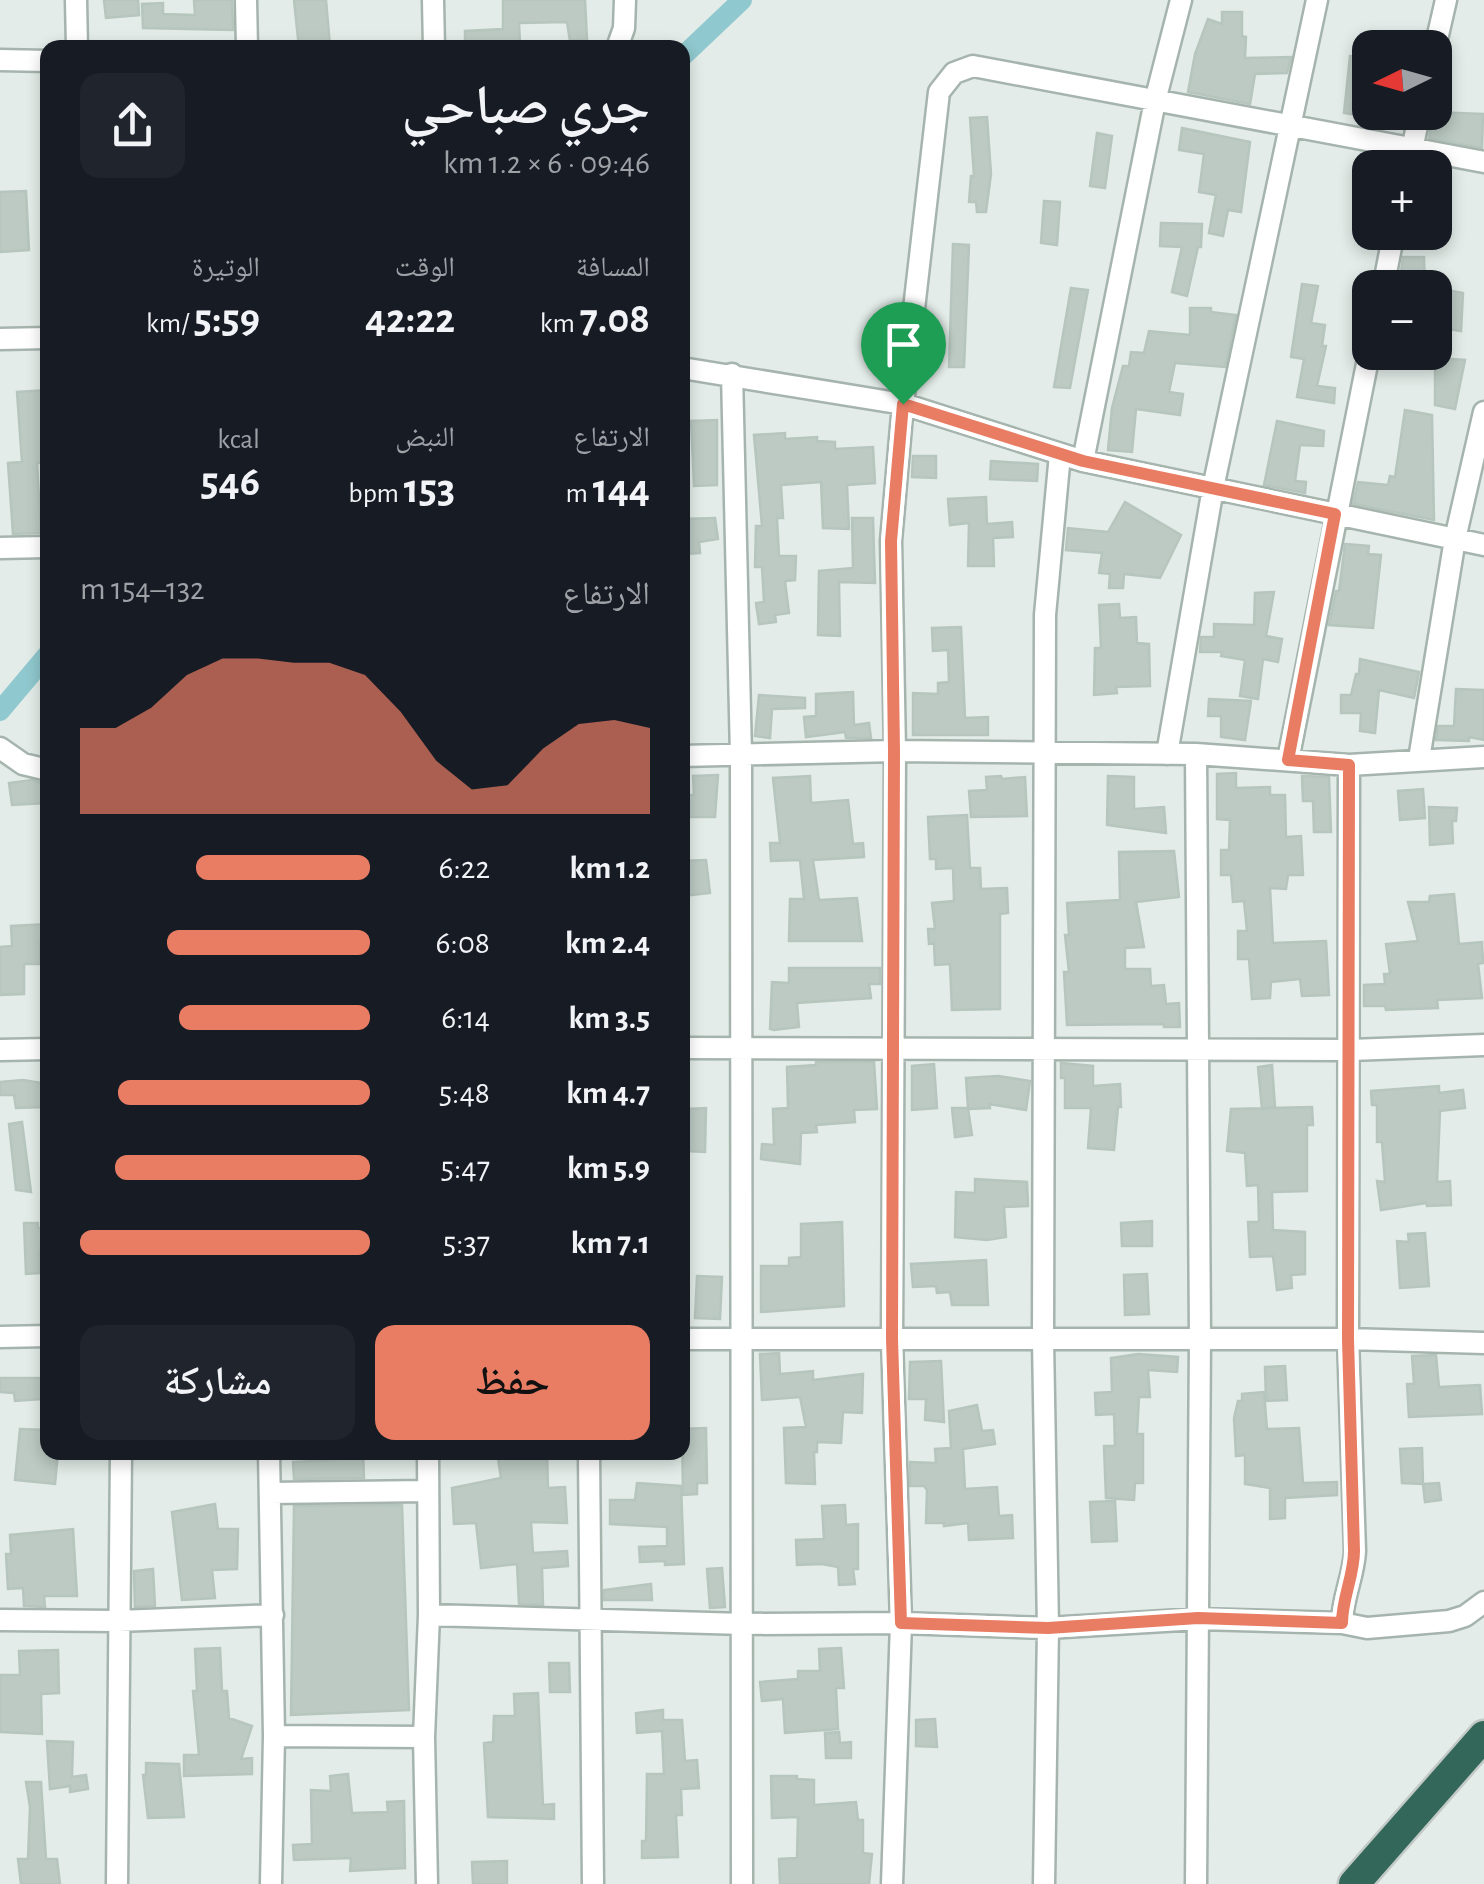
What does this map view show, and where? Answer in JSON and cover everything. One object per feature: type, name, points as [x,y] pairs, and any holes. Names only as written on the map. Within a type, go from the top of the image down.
[{"type":"highway","points":[[1354,1884],[1484,1736]]},
{"type":"street","points":[[76,0],[77,40]]},
{"type":"street","points":[[246,0],[247,40]]},
{"type":"street","points":[[434,0],[434,40]]},
{"type":"street","points":[[619,40],[624,28],[625,0]]},
{"type":"street","points":[[1083,461],[1156,100],[1181,0]]},
{"type":"street","points":[[1166,754],[1213,488],[1317,0]]},
{"type":"street","points":[[1439,30],[1446,0]]},
{"type":"street","points":[[0,60],[40,61]]},
{"type":"street","points":[[892,1884],[901,1623],[892,1339],[891,541],[939,92],[954,74],[973,66],[1290,126],[1380,150]]},
{"type":"street","points":[[1452,160],[1484,162]]},
{"type":"street","points":[[0,338],[40,338]]},
{"type":"street","points":[[690,369],[903,404],[1083,461],[1484,545]]},
{"type":"street","points":[[1288,760],[1366,370]]},
{"type":"street","points":[[732,374],[741,755],[742,1884]]},
{"type":"street","points":[[1418,760],[1456,539],[1484,412]]},
{"type":"street","points":[[1044,1884],[1048,1628],[1044,1340],[1045,615],[1060,454]]},
{"type":"street","points":[[0,548],[40,547]]},
{"type":"street","points":[[0,748],[23,764],[40,768]]},
{"type":"street","points":[[690,756],[894,751],[1196,754],[1349,765],[1484,757]]},
{"type":"street","points":[[1196,754],[1200,1049],[1196,1884]]},
{"type":"street","points":[[1342,1623],[1342,1607],[1354,1565],[1348,1339],[1349,765]]},
{"type":"street","points":[[690,1048],[1351,1050],[1484,1044]]},
{"type":"street","points":[[0,1050],[40,1049]]},
{"type":"street","points":[[0,1336],[40,1336]]},
{"type":"street","points":[[690,1339],[1348,1339],[1484,1343]]},
{"type":"street","points":[[118,1884],[121,1460]]},
{"type":"street","points":[[269,1460],[274,1615],[271,1884]]},
{"type":"street","points":[[427,1884],[424,1736],[429,1615],[428,1460]]},
{"type":"street","points":[[589,1460],[593,1884]]},
{"type":"street","points":[[270,1494],[427,1491]]},
{"type":"street","points":[[429,1615],[1048,1628],[1198,1618],[1342,1623],[1367,1628],[1449,1621],[1465,1616],[1484,1602]]},
{"type":"street","points":[[0,1620],[118,1622],[274,1615]]},
{"type":"street","points":[[274,1736],[424,1736]]},
{"type":"building","points":[[104,0],[138,0],[139,15],[106,18]]},
{"type":"building","points":[[194,0],[232,0],[233,30],[143,28],[142,4],[163,3],[163,14],[195,15]]},
{"type":"building","points":[[294,0],[326,0],[329,40],[298,40]]},
{"type":"building","points":[[503,0],[585,0],[587,39],[570,40],[567,22],[519,23],[520,40],[465,40],[465,31],[503,29]]},
{"type":"building","points":[[1222,12],[1242,12],[1245,58],[1291,57],[1287,73],[1255,74],[1250,104],[1188,92],[1195,54],[1208,19],[1222,24]]},
{"type":"building","points":[[1350,56],[1352,114],[1344,113]]},
{"type":"building","points":[[1452,113],[1483,114],[1482,148],[1429,138],[1430,130],[1452,130]]},
{"type":"building","points":[[987,117],[991,174],[986,212],[977,212],[976,202],[969,202],[974,176],[970,118]]},
{"type":"building","points":[[1182,128],[1250,142],[1241,212],[1228,210],[1223,236],[1209,233],[1216,195],[1199,192],[1204,154],[1179,150]]},
{"type":"building","points":[[1097,133],[1112,136],[1105,188],[1090,186]]},
{"type":"building","points":[[26,191],[29,250],[0,252],[0,192]]},
{"type":"building","points":[[1044,201],[1060,202],[1057,245],[1041,243]]},
{"type":"building","points":[[1161,223],[1202,224],[1201,247],[1187,296],[1172,292],[1182,247],[1160,246]]},
{"type":"building","points":[[953,244],[969,245],[964,367],[949,367]]},
{"type":"building","points":[[1403,257],[1424,257],[1424,270],[1401,270]]},
{"type":"building","points":[[1302,284],[1318,286],[1311,323],[1325,325],[1322,346],[1326,346],[1317,386],[1335,388],[1334,403],[1297,397],[1304,359],[1291,357]]},
{"type":"building","points":[[1071,288],[1088,290],[1070,388],[1054,387]]},
{"type":"building","points":[[1452,291],[1463,293],[1461,331],[1452,330]]},
{"type":"building","points":[[1190,308],[1211,308],[1211,312],[1236,315],[1225,367],[1175,363],[1169,392],[1183,394],[1180,415],[1136,409],[1132,452],[1108,450],[1112,408],[1123,366],[1129,366],[1131,352],[1144,353],[1149,331],[1190,335]]},
{"type":"building","points":[[1452,359],[1465,360],[1455,409],[1435,405],[1435,370],[1452,370]]},
{"type":"building","points":[[40,391],[40,533],[13,534],[8,463],[22,462],[17,392]]},
{"type":"building","points":[[1405,410],[1432,415],[1434,520],[1353,504],[1358,482],[1388,485],[1390,476],[1395,477]]},
{"type":"building","points":[[717,420],[717,485],[694,486],[691,421]]},
{"type":"building","points":[[1277,421],[1324,431],[1323,446],[1300,445],[1295,481],[1306,482],[1305,493],[1264,485]]},
{"type":"building","points":[[785,433],[785,439],[817,437],[817,441],[835,442],[835,449],[873,447],[875,483],[847,485],[849,529],[823,528],[821,482],[781,485],[783,518],[777,518],[779,556],[796,556],[795,580],[785,581],[789,613],[775,615],[776,622],[759,624],[756,603],[764,602],[762,567],[755,567],[756,526],[762,526],[754,435]]},
{"type":"building","points":[[913,456],[936,456],[936,478],[912,477]]},
{"type":"building","points":[[991,461],[1038,464],[1037,481],[990,479]]},
{"type":"building","points":[[986,497],[987,524],[1012,522],[1013,537],[993,538],[994,566],[968,566],[969,523],[950,525],[948,499]]},
{"type":"building","points":[[1125,502],[1181,535],[1160,578],[1124,574],[1123,588],[1109,588],[1110,574],[1099,573],[1102,553],[1066,550],[1068,528],[1108,532]]},
{"type":"building","points":[[715,518],[718,539],[699,542],[700,553],[690,554],[690,519]]},
{"type":"building","points":[[852,518],[873,518],[875,583],[839,582],[840,636],[818,635],[819,571],[853,568]]},
{"type":"building","points":[[1345,544],[1369,546],[1368,554],[1381,555],[1373,628],[1329,625],[1339,591]]},
{"type":"building","points":[[1274,592],[1266,636],[1282,639],[1278,662],[1263,659],[1258,699],[1240,696],[1245,660],[1221,656],[1222,652],[1200,652],[1201,637],[1214,637],[1214,624],[1254,625],[1255,593]]},
{"type":"building","points":[[1119,604],[1120,618],[1136,617],[1137,643],[1149,644],[1150,686],[1116,687],[1117,693],[1094,695],[1095,648],[1101,648],[1099,605]]},
{"type":"building","points":[[961,627],[965,718],[988,717],[988,735],[913,735],[913,693],[938,694],[938,683],[949,682],[948,650],[933,651],[932,628]]},
{"type":"building","points":[[1360,659],[1419,672],[1414,698],[1379,690],[1375,733],[1360,731],[1361,713],[1341,713],[1341,695],[1351,695]]},
{"type":"building","points":[[1456,689],[1484,690],[1484,740],[1436,740],[1438,726],[1454,726]]},
{"type":"building","points":[[853,692],[854,725],[869,723],[871,738],[846,738],[845,732],[806,737],[804,717],[816,716],[816,694]]},
{"type":"building","points":[[759,695],[805,698],[805,708],[772,709],[770,738],[755,736]]},
{"type":"building","points":[[1209,699],[1251,701],[1245,740],[1221,737],[1221,716],[1208,716]]},
{"type":"building","points":[[1236,773],[1236,788],[1270,787],[1270,795],[1285,795],[1286,837],[1301,836],[1303,875],[1288,875],[1286,889],[1270,888],[1273,943],[1326,941],[1329,995],[1302,996],[1300,979],[1271,982],[1270,998],[1252,999],[1249,959],[1238,959],[1238,931],[1247,931],[1244,901],[1233,902],[1231,875],[1221,875],[1221,850],[1229,850],[1230,820],[1217,819],[1217,774]]},
{"type":"building","points":[[718,775],[715,817],[690,817],[693,776]]},
{"type":"building","points":[[810,776],[811,803],[848,800],[853,844],[863,843],[864,857],[813,860],[819,900],[857,898],[862,941],[789,941],[790,899],[804,899],[800,860],[771,861],[770,843],[780,843],[773,778]]},
{"type":"building","points":[[1108,776],[1134,777],[1134,809],[1164,807],[1166,833],[1107,825]]},
{"type":"building","points":[[1302,776],[1329,777],[1331,832],[1314,832],[1313,801],[1303,801]]},
{"type":"building","points":[[986,777],[1025,777],[1027,816],[971,817],[969,791],[987,790]]},
{"type":"building","points":[[9,783],[40,783],[40,803],[12,805]]},
{"type":"building","points":[[1423,789],[1425,818],[1400,820],[1398,791]]},
{"type":"building","points":[[1429,807],[1457,808],[1456,821],[1452,821],[1453,843],[1430,845]]},
{"type":"building","points":[[967,815],[970,868],[980,868],[981,889],[1007,888],[1008,913],[1000,914],[1000,1009],[952,1010],[950,964],[935,965],[934,943],[929,944],[928,929],[935,929],[932,903],[954,901],[953,868],[936,869],[936,859],[930,859],[928,817]]},
{"type":"building","points":[[1174,851],[1179,897],[1136,902],[1144,947],[1125,948],[1125,969],[1150,969],[1151,986],[1164,985],[1166,1004],[1179,1003],[1180,1027],[1067,1025],[1067,903],[1120,900],[1119,852]]},
{"type":"building","points":[[706,860],[710,893],[690,895],[690,861]]},
{"type":"building","points":[[1454,894],[1459,944],[1482,942],[1483,963],[1478,964],[1482,998],[1437,1000],[1438,1008],[1386,1010],[1385,1006],[1364,1006],[1364,985],[1385,984],[1384,974],[1390,974],[1386,944],[1418,941],[1408,902],[1429,902],[1430,896]]},
{"type":"building","points":[[40,924],[40,964],[24,964],[24,994],[0,995],[0,947],[12,946],[11,926]]},
{"type":"building","points":[[789,968],[880,968],[880,984],[869,984],[871,998],[797,1003],[799,1027],[770,1029],[772,982],[789,983]]},
{"type":"building","points":[[816,1062],[874,1062],[877,1109],[854,1110],[855,1122],[816,1125],[817,1132],[801,1133],[800,1164],[761,1159],[762,1144],[774,1145],[773,1109],[788,1108],[787,1067]]},
{"type":"building","points":[[1061,1063],[1093,1066],[1093,1086],[1120,1084],[1121,1107],[1114,1150],[1088,1148],[1091,1108],[1065,1108]]},
{"type":"building","points":[[934,1064],[937,1108],[912,1110],[912,1066]]},
{"type":"building","points":[[1272,1065],[1275,1107],[1262,1109],[1258,1067]]},
{"type":"building","points":[[998,1076],[1030,1081],[1026,1110],[989,1104],[990,1108],[968,1109],[972,1135],[955,1137],[952,1108],[968,1108],[966,1078]]},
{"type":"building","points":[[0,1082],[40,1083],[40,1107],[16,1108],[14,1095],[0,1095]]},
{"type":"building","points":[[1439,1086],[1439,1093],[1463,1090],[1465,1108],[1440,1111],[1437,1182],[1450,1181],[1451,1205],[1426,1203],[1381,1210],[1377,1181],[1385,1182],[1382,1142],[1377,1142],[1377,1105],[1372,1105],[1371,1091]]},
{"type":"building","points":[[1312,1107],[1313,1125],[1307,1125],[1307,1191],[1272,1192],[1273,1230],[1305,1232],[1305,1274],[1291,1275],[1292,1288],[1277,1290],[1273,1256],[1250,1257],[1248,1222],[1259,1222],[1258,1185],[1247,1186],[1245,1153],[1227,1151],[1231,1109]]},
{"type":"building","points":[[706,1108],[705,1152],[690,1151],[690,1109]]},
{"type":"building","points":[[22,1122],[31,1192],[16,1190],[9,1124]]},
{"type":"building","points":[[975,1179],[1027,1182],[1028,1206],[1004,1207],[1006,1237],[955,1237],[956,1192],[975,1193]]},
{"type":"building","points":[[1152,1221],[1152,1246],[1122,1246],[1121,1223]]},
{"type":"building","points":[[842,1222],[844,1306],[761,1312],[761,1266],[789,1266],[789,1258],[801,1257],[801,1224]]},
{"type":"building","points":[[24,1223],[38,1223],[40,1273],[26,1274]]},
{"type":"building","points":[[1425,1233],[1429,1286],[1400,1288],[1397,1241],[1409,1242],[1408,1234]]},
{"type":"building","points":[[986,1260],[988,1305],[952,1305],[950,1292],[937,1293],[936,1286],[913,1287],[911,1264]]},
{"type":"building","points":[[1147,1274],[1149,1314],[1125,1315],[1124,1275]]},
{"type":"building","points":[[697,1276],[722,1277],[720,1319],[695,1318]]},
{"type":"building","points":[[779,1353],[780,1374],[813,1371],[813,1380],[863,1374],[862,1413],[843,1412],[841,1443],[817,1442],[815,1484],[786,1483],[784,1428],[806,1427],[800,1397],[762,1400],[760,1354]]},
{"type":"building","points":[[1138,1354],[1178,1357],[1177,1372],[1148,1370],[1150,1397],[1139,1397],[1137,1434],[1143,1434],[1143,1483],[1135,1483],[1134,1500],[1106,1498],[1104,1446],[1115,1446],[1114,1414],[1096,1415],[1095,1393],[1112,1392],[1111,1358]]},
{"type":"building","points":[[1436,1355],[1439,1387],[1480,1385],[1482,1414],[1409,1417],[1407,1384],[1414,1384],[1412,1356]]},
{"type":"building","points":[[941,1361],[944,1422],[925,1420],[926,1399],[909,1399],[910,1362]]},
{"type":"building","points":[[1285,1366],[1287,1400],[1266,1401],[1265,1367]]},
{"type":"building","points":[[0,1378],[40,1378],[40,1399],[15,1401],[14,1393],[0,1392]]},
{"type":"building","points":[[1264,1392],[1267,1429],[1299,1428],[1303,1483],[1337,1482],[1337,1495],[1285,1498],[1285,1518],[1270,1519],[1270,1488],[1245,1484],[1245,1455],[1236,1456],[1234,1418],[1238,1401],[1242,1401],[1242,1394]]},
{"type":"building","points":[[977,1405],[982,1431],[993,1430],[995,1444],[963,1449],[965,1489],[997,1487],[999,1516],[1012,1515],[1013,1538],[969,1540],[968,1523],[926,1523],[927,1490],[924,1486],[910,1486],[910,1462],[936,1463],[935,1449],[951,1448],[949,1411]]},
{"type":"building","points":[[706,1428],[707,1483],[697,1483],[697,1494],[683,1495],[682,1460],[690,1460],[690,1429]]},
{"type":"building","points":[[20,1429],[40,1430],[40,1460],[57,1460],[55,1484],[15,1480]]},
{"type":"building","points":[[1422,1448],[1423,1484],[1402,1483],[1400,1449]]},
{"type":"building","points":[[363,1460],[364,1478],[294,1479],[293,1462]]},
{"type":"building","points":[[498,1460],[547,1460],[548,1488],[565,1487],[567,1523],[531,1522],[533,1553],[567,1551],[568,1566],[542,1568],[543,1605],[519,1604],[517,1564],[481,1568],[476,1523],[454,1524],[452,1488],[501,1478]]},
{"type":"building","points":[[637,1483],[681,1486],[684,1564],[640,1562],[639,1547],[667,1546],[667,1527],[610,1524],[610,1500],[635,1500]]},
{"type":"building","points":[[1439,1483],[1441,1500],[1425,1502],[1423,1484]]},
{"type":"building","points":[[1115,1501],[1117,1541],[1092,1542],[1090,1502]]},
{"type":"building","points":[[215,1504],[218,1529],[238,1529],[237,1569],[212,1570],[215,1598],[182,1600],[172,1512]]},
{"type":"building","points":[[402,1505],[409,1710],[291,1715],[294,1506]]},
{"type":"building","points":[[845,1505],[846,1525],[858,1524],[858,1569],[853,1569],[855,1584],[839,1585],[838,1567],[797,1565],[796,1540],[824,1539],[822,1506]]},
{"type":"building","points":[[73,1529],[77,1596],[44,1596],[45,1607],[24,1606],[23,1588],[8,1589],[6,1554],[11,1554],[10,1535]]},
{"type":"building","points":[[722,1568],[725,1607],[710,1608],[707,1569]]},
{"type":"building","points":[[153,1569],[155,1606],[135,1607],[134,1571]]},
{"type":"building","points":[[651,1584],[652,1600],[604,1600],[604,1590]]},
{"type":"building","points":[[220,1648],[222,1691],[227,1691],[229,1718],[252,1726],[241,1759],[252,1758],[252,1774],[184,1776],[184,1755],[199,1755],[193,1691],[197,1691],[195,1649]]},
{"type":"building","points":[[841,1648],[844,1688],[836,1688],[838,1729],[785,1733],[783,1699],[762,1701],[760,1682],[798,1679],[798,1671],[820,1671],[819,1649]]},
{"type":"building","points":[[58,1650],[59,1693],[41,1694],[42,1734],[0,1732],[0,1675],[20,1675],[19,1651]]},
{"type":"building","points":[[549,1663],[569,1663],[570,1692],[550,1692]]},
{"type":"building","points":[[538,1693],[543,1805],[554,1804],[554,1819],[488,1817],[484,1743],[493,1742],[494,1716],[515,1716],[514,1694]]},
{"type":"building","points":[[663,1710],[663,1720],[682,1720],[685,1761],[697,1760],[699,1788],[681,1789],[682,1815],[676,1815],[678,1857],[642,1858],[647,1774],[664,1774],[662,1731],[637,1733],[636,1713]]},
{"type":"building","points":[[935,1719],[937,1747],[916,1746],[916,1720]]},
{"type":"building","points":[[839,1732],[840,1743],[851,1742],[851,1758],[826,1758],[825,1733]]},
{"type":"building","points":[[47,1741],[73,1742],[72,1777],[86,1775],[88,1789],[50,1789]]},
{"type":"building","points":[[146,1763],[179,1764],[184,1817],[148,1818],[143,1775]]},
{"type":"building","points":[[348,1774],[352,1813],[388,1812],[387,1802],[404,1801],[405,1868],[350,1871],[351,1858],[294,1860],[293,1845],[312,1844],[311,1790],[331,1791],[330,1776]]},
{"type":"building","points":[[771,1776],[814,1780],[814,1805],[856,1802],[858,1820],[863,1820],[863,1853],[872,1854],[869,1884],[780,1884],[779,1859],[797,1858],[798,1817],[772,1818]]},
{"type":"building","points":[[26,1782],[41,1782],[46,1859],[57,1859],[60,1884],[21,1884],[18,1859],[28,1859],[30,1807]]},
{"type":"building","points":[[507,1861],[507,1884],[473,1884],[472,1862]]},
{"type":"waterway","points":[[690,49],[742,0]]},
{"type":"waterway","points":[[0,711],[40,664]]},
{"type":"route","points":[[903,404],[1083,461],[1335,514],[1288,760],[1349,765],[1348,1339],[1354,1565],[1342,1607],[1342,1623],[1198,1618],[1048,1628],[901,1623],[892,1339],[891,541],[903,404]]}]
